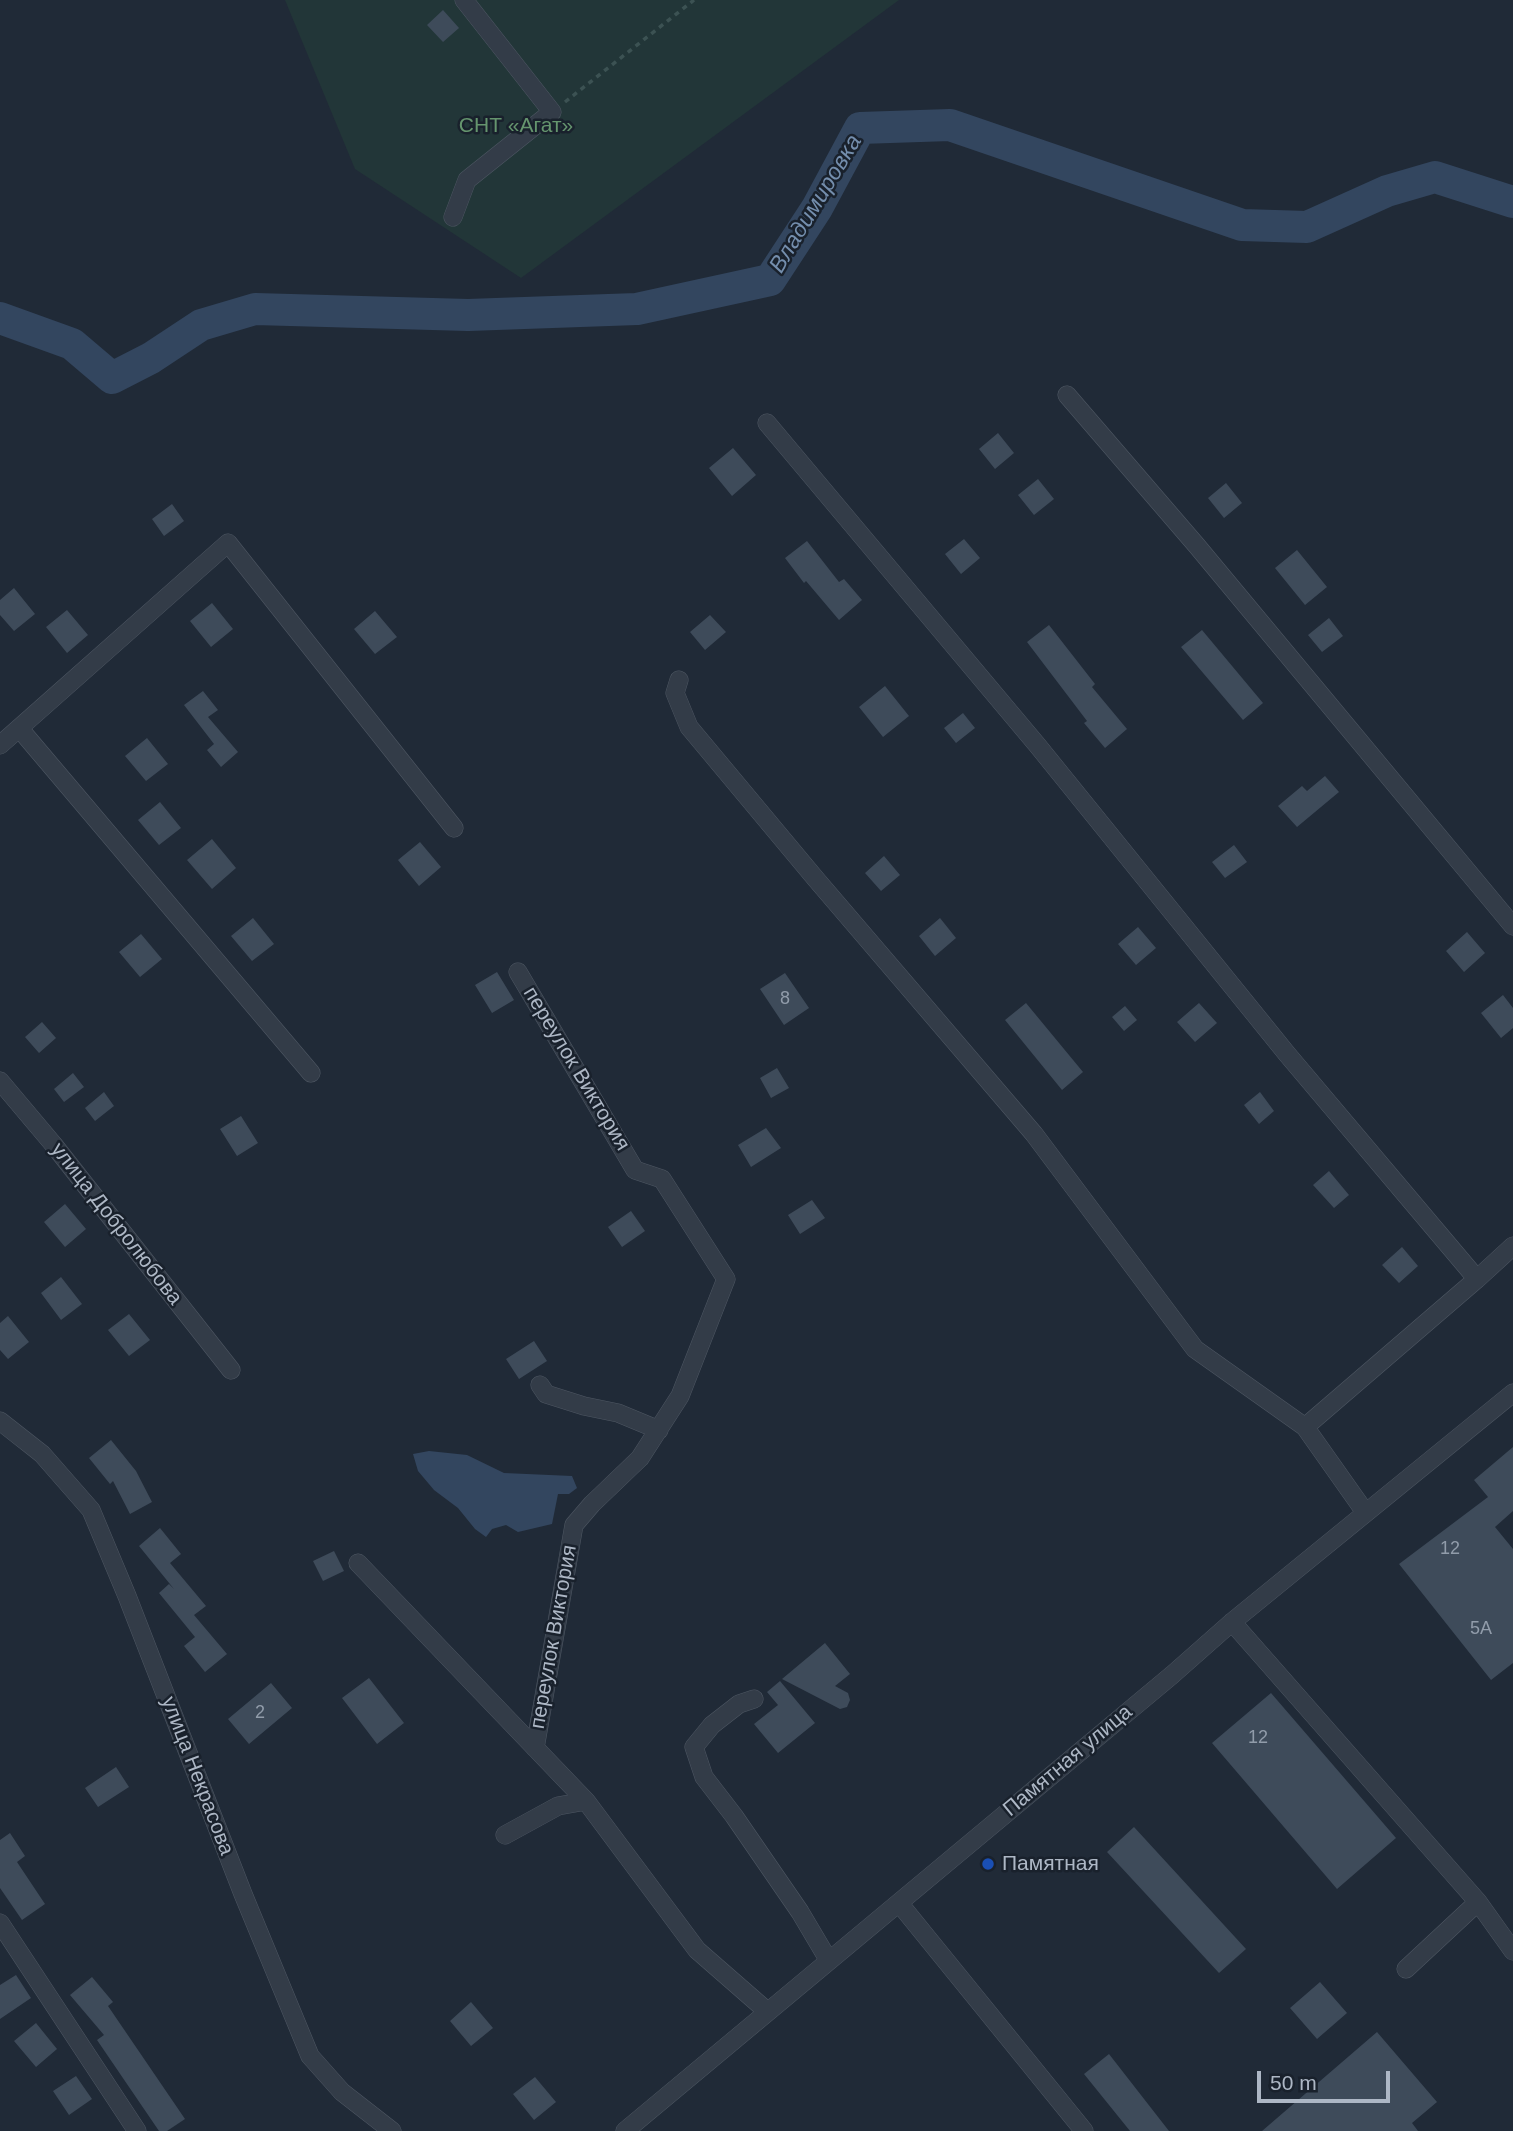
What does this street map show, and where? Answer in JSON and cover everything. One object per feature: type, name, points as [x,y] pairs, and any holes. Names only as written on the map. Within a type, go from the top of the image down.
[{"type":"street","points":[[453,217],[467,180],[552,112],[464,0]]},
{"type":"street","points":[[1068,395],[1513,926]]},
{"type":"street","points":[[767,423],[1038,746],[1287,1054],[1477,1279]]},
{"type":"street","points":[[0,745],[228,543],[454,828]]},
{"type":"street","points":[[679,680],[675,693],[689,727],[1034,1133],[1195,1349],[1305,1427],[1365,1512]]},
{"type":"street","points":[[19,728],[311,1073]]},
{"type":"street","name":"переулок Виктория","points":[[518,972],[635,1170],[662,1179],[726,1279],[680,1396],[659,1430],[640,1458],[574,1525],[535,1748]]},
{"type":"street","name":"улица Добролюбова","points":[[0,1081],[231,1370]]},
{"type":"street","points":[[1305,1427],[1513,1246]]},
{"type":"street","points":[[540,1385],[546,1394],[618,1413],[659,1430]]},
{"type":"street","name":"Памятная улица","points":[[625,2131],[1232,1622],[1513,1393]]},
{"type":"street","name":"улица Некрасова","points":[[0,1422],[42,1454],[91,1510],[310,2056],[342,2092],[392,2131]]},
{"type":"street","points":[[358,1563],[586,1801],[697,1950],[768,2012]]},
{"type":"street","points":[[1232,1622],[1478,1902],[1513,1951]]},
{"type":"street","points":[[754,1699],[739,1704],[712,1725],[694,1747],[704,1777],[800,1912],[829,1961]]},
{"type":"street","points":[[505,1835],[558,1806],[586,1801]]},
{"type":"street","points":[[1406,1969],[1478,1902]]},
{"type":"street","points":[[899,1903],[1084,2131]]},
{"type":"street","points":[[0,1923],[136,2131]]},
{"type":"path","points":[[552,112],[694,0]]},
{"type":"green space","name":"СНТ «Агат»","points":[[285,0],[899,0],[521,278],[355,169]]},
{"type":"water","points":[[429,1451],[467,1455],[504,1473],[572,1476],[577,1488],[569,1494],[558,1494],[552,1524],[518,1532],[506,1525],[492,1529],[486,1537],[475,1529],[458,1508],[434,1490],[418,1471],[413,1454]]},
{"type":"building","points":[[443,10],[459,28],[443,42],[427,25]]},
{"type":"building","points":[[998,433],[1014,453],[995,469],[979,449]]},
{"type":"building","points":[[733,448],[756,475],[732,496],[709,468]]},
{"type":"building","points":[[1038,479],[1054,499],[1034,515],[1018,495]]},
{"type":"building","points":[[1226,483],[1242,503],[1224,518],[1208,498]]},
{"type":"building","points":[[172,504],[184,521],[164,536],[152,519]]},
{"type":"building","points":[[964,539],[980,558],[961,574],[945,554]]},
{"type":"building","points":[[807,541],[839,582],[844,579],[862,600],[839,620],[785,558]]},
{"type":"building","points":[[1297,550],[1327,587],[1305,605],[1275,568]]},
{"type":"building","points":[[14,588],[35,614],[14,631],[0,615],[0,600]]},
{"type":"building","points":[[212,603],[233,629],[211,647],[190,621]]},
{"type":"building","points":[[67,610],[88,635],[67,653],[46,627]]},
{"type":"building","points":[[375,611],[397,637],[375,654],[354,629]]},
{"type":"building","points":[[710,615],[726,632],[705,650],[690,632]]},
{"type":"building","points":[[1329,618],[1343,636],[1322,652],[1308,635]]},
{"type":"building","points":[[1049,625],[1095,684],[1092,687],[1127,729],[1105,748],[1027,642]]},
{"type":"building","points":[[1202,630],[1263,703],[1243,720],[1181,647]]},
{"type":"building","points":[[885,686],[909,716],[883,737],[859,707]]},
{"type":"building","points":[[203,691],[218,710],[208,717],[238,752],[221,767],[207,750],[214,744],[184,705]]},
{"type":"building","points":[[963,713],[975,728],[956,743],[944,728]]},
{"type":"building","points":[[147,738],[168,764],[146,781],[125,756]]},
{"type":"building","points":[[1325,776],[1339,792],[1297,827],[1278,806],[1302,786],[1307,791]]},
{"type":"building","points":[[160,802],[181,828],[159,845],[138,820]]},
{"type":"building","points":[[212,839],[236,868],[212,889],[187,860]]},
{"type":"building","points":[[420,842],[441,867],[419,886],[398,860]]},
{"type":"building","points":[[1234,845],[1247,862],[1225,878],[1212,862]]},
{"type":"building","points":[[884,856],[900,875],[881,891],[865,873]]},
{"type":"building","points":[[253,918],[274,944],[252,961],[231,936]]},
{"type":"building","points":[[940,918],[956,938],[935,956],[919,936]]},
{"type":"building","points":[[1138,927],[1156,948],[1136,965],[1118,944]]},
{"type":"building","points":[[1467,932],[1485,953],[1464,972],[1446,951]]},
{"type":"building","points":[[141,934],[162,959],[140,977],[119,952]]},
{"type":"building","points":[[497,972],[514,1000],[492,1013],[475,985]]},
{"type":"building","points":[[785,973],[809,1008],[784,1025],[760,989]]},
{"type":"building","points":[[1503,995],[1513,1008],[1513,1028],[1501,1038],[1481,1013]]},
{"type":"building","points":[[1026,1003],[1083,1072],[1062,1090],[1005,1020]]},
{"type":"building","points":[[1199,1003],[1217,1023],[1195,1042],[1177,1022]]},
{"type":"building","points":[[1125,1006],[1137,1020],[1124,1031],[1112,1017]]},
{"type":"building","points":[[42,1022],[56,1038],[39,1053],[25,1037]]},
{"type":"building","points":[[777,1068],[789,1088],[771,1098],[760,1078]]},
{"type":"building","points":[[73,1073],[84,1087],[64,1102],[54,1089]]},
{"type":"building","points":[[104,1092],[114,1106],[95,1121],[85,1108]]},
{"type":"building","points":[[1260,1092],[1274,1111],[1259,1124],[1244,1105]]},
{"type":"building","points":[[241,1116],[258,1143],[237,1156],[220,1129]]},
{"type":"building","points":[[766,1128],[781,1148],[751,1167],[738,1145]]},
{"type":"building","points":[[1329,1171],[1349,1195],[1334,1208],[1313,1185]]},
{"type":"building","points":[[812,1200],[825,1218],[800,1234],[788,1215]]},
{"type":"building","points":[[65,1204],[86,1229],[65,1247],[44,1222]]},
{"type":"building","points":[[631,1211],[645,1231],[622,1247],[608,1227]]},
{"type":"building","points":[[1402,1247],[1418,1266],[1399,1283],[1382,1265]]},
{"type":"building","points":[[61,1277],[82,1304],[61,1320],[41,1293]]},
{"type":"building","points":[[129,1314],[150,1340],[129,1356],[108,1330]]},
{"type":"building","points":[[8,1316],[29,1342],[8,1359],[0,1350],[0,1323]]},
{"type":"building","points":[[534,1341],[547,1361],[519,1379],[506,1359]]},
{"type":"building","points":[[111,1440],[136,1471],[152,1502],[130,1514],[113,1481],[110,1484],[89,1458]]},
{"type":"building","points":[[1513,1447],[1513,1511],[1495,1527],[1513,1549],[1513,1663],[1491,1680],[1399,1564],[1488,1497],[1474,1480]]},
{"type":"building","points":[[160,1528],[181,1554],[170,1563],[206,1606],[194,1615],[227,1654],[205,1672],[184,1646],[195,1637],[159,1593],[169,1584],[174,1589],[139,1546]]},
{"type":"building","points":[[334,1551],[344,1571],[323,1581],[313,1561]]},
{"type":"building","points":[[825,1643],[850,1674],[835,1686],[848,1693],[850,1700],[847,1707],[840,1709],[782,1679]]},
{"type":"building","points":[[369,1678],[404,1723],[377,1744],[342,1698]]},
{"type":"building","points":[[780,1681],[815,1723],[778,1753],[754,1724],[778,1705],[767,1692]]},
{"type":"building","points":[[271,1683],[292,1708],[249,1744],[228,1719]]},
{"type":"building","points":[[1271,1693],[1396,1838],[1337,1889],[1212,1743]]},
{"type":"building","points":[[116,1767],[129,1787],[98,1807],[85,1788]]},
{"type":"building","points":[[1134,1827],[1246,1949],[1219,1973],[1107,1852]]},
{"type":"building","points":[[10,1833],[25,1856],[17,1862],[45,1904],[22,1920],[0,1888],[0,1840]]},
{"type":"building","points":[[16,1975],[31,1998],[0,2019],[0,1985]]},
{"type":"building","points":[[92,1977],[113,2002],[108,2006],[185,2119],[167,2131],[159,2131],[97,2040],[104,2035],[70,1995]]},
{"type":"building","points":[[1320,1982],[1347,2013],[1317,2039],[1290,2008]]},
{"type":"building","points":[[471,2002],[493,2028],[471,2046],[450,2021]]},
{"type":"building","points":[[36,2023],[57,2049],[36,2067],[14,2041]]},
{"type":"building","points":[[1377,2032],[1437,2102],[1412,2123],[1418,2131],[1262,2131]]},
{"type":"building","points":[[1109,2054],[1169,2131],[1130,2131],[1084,2074]]},
{"type":"building","points":[[76,2076],[92,2099],[69,2115],[53,2091]]},
{"type":"building","points":[[535,2077],[556,2102],[534,2120],[513,2094]]},
{"type":"waterway","name":"Владимировка","points":[[0,318],[72,344],[112,378],[151,358],[201,325],[255,309],[468,315],[637,309],[770,280],[817,208],[860,128],[950,125],[1242,225],[1307,227],[1387,191],[1435,177],[1513,202]]},
{"type":"place","name":"Памятная","points":[[988,1864]]}]
